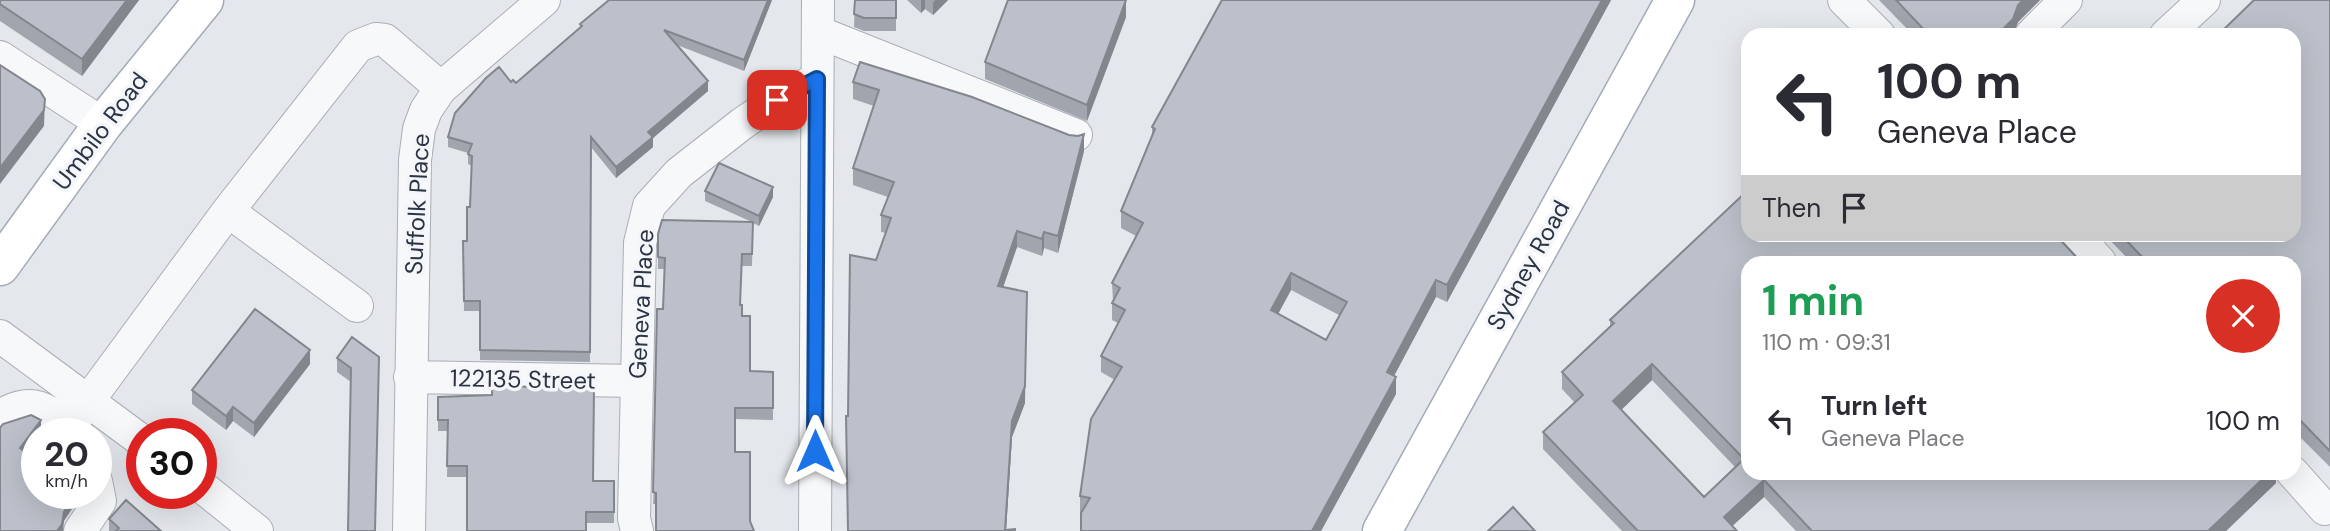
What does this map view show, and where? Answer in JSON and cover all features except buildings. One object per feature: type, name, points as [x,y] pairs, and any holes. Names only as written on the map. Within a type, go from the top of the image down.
[{"type":"main road","name":"Umbilo Road","points":[[0,266],[103,124],[204,0]]},
{"type":"main road","name":"Sydney Road","points":[[1382,531],[1675,0]]},
{"type":"street","name":"Suffolk Place","points":[[409,531],[415,160],[419,129],[426,110],[441,88],[544,0]]},
{"type":"street","points":[[815,531],[818,0]]},
{"type":"street","points":[[1844,0],[1872,28]]},
{"type":"street","points":[[2038,28],[2066,0]]},
{"type":"street","points":[[2174,28],[2204,0]]},
{"type":"street","points":[[818,32],[1076,135]]},
{"type":"street","points":[[80,418],[88,401],[228,211],[358,46],[376,39],[385,40],[441,88]]},
{"type":"street","points":[[0,57],[103,124]]},
{"type":"street","name":"Geneva Place","points":[[638,531],[634,518],[640,243],[649,206],[679,173],[743,122],[817,79]]},
{"type":"street","points":[[228,211],[357,306]]},
{"type":"street","points":[[2082,242],[2095,256]]},
{"type":"street","points":[[0,336],[126,429]]},
{"type":"street","name":"122135 Street","points":[[410,377],[636,381]]},
{"type":"street","points":[[0,416],[17,407],[31,405],[50,412],[57,418]]},
{"type":"street","points":[[2299,480],[2325,509]]},
{"type":"street","points":[[217,499],[257,531]]},
{"type":"street","points":[[80,531],[95,509]]},
{"type":"route","points":[[777,100],[817,79],[815,451]]}]
